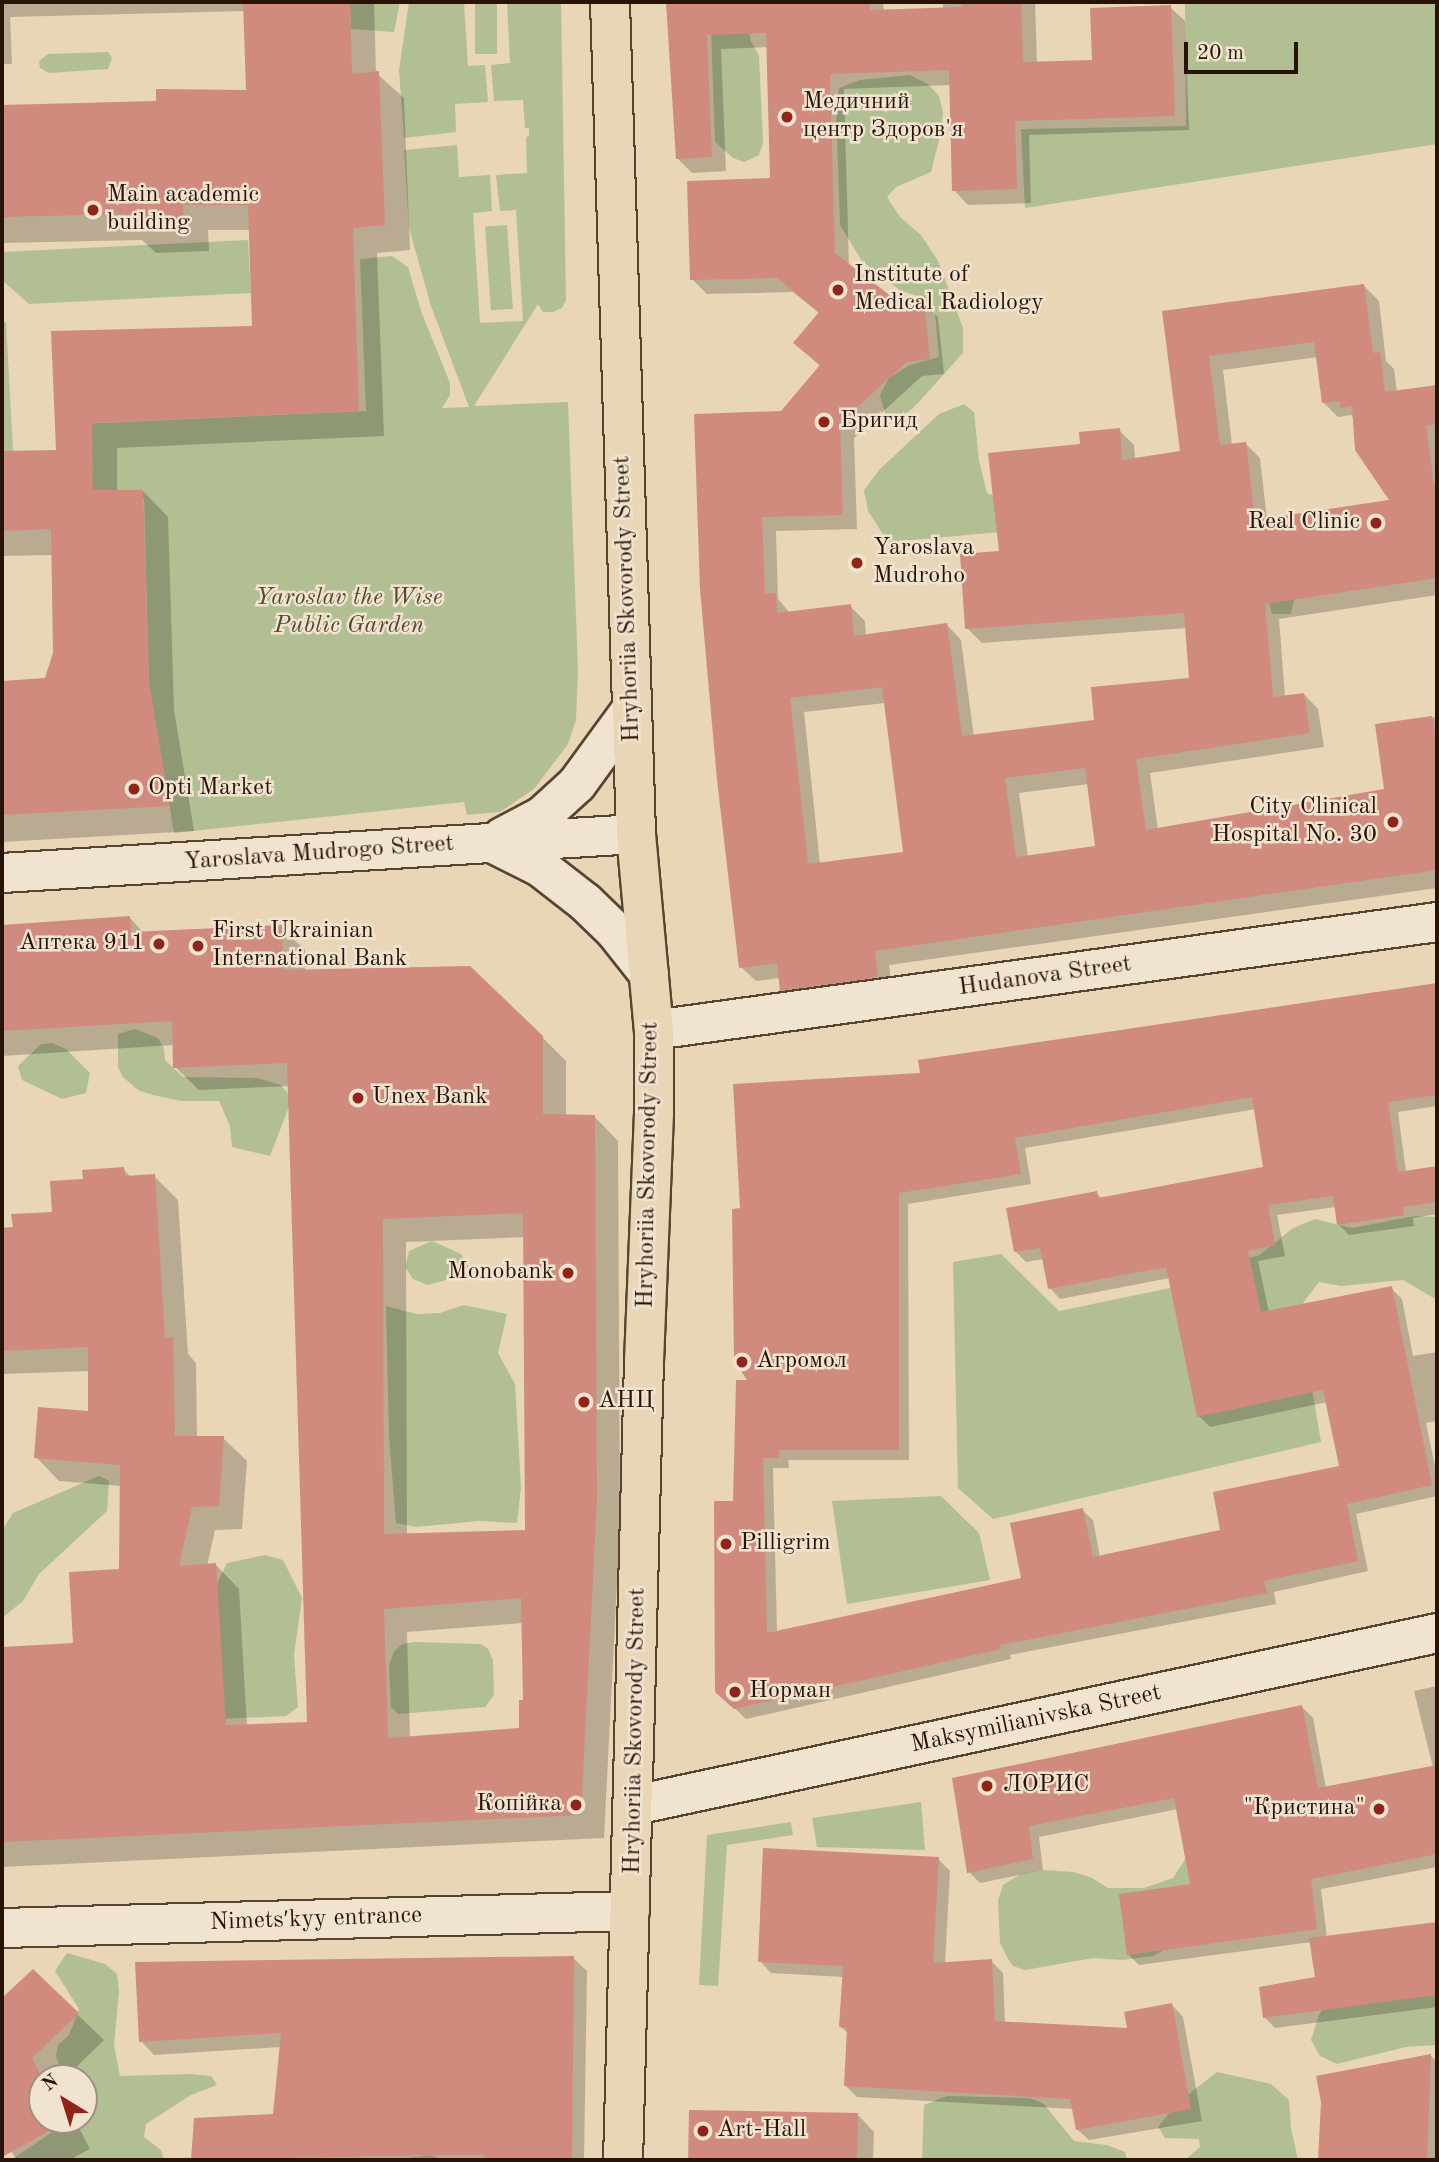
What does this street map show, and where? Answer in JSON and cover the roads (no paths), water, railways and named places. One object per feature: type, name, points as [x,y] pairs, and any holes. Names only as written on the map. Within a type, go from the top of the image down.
[{"type":"main road","name":"Hryhoriia Skovorody Street","points":[[610,2],[631,710],[636,834],[653,1030],[654,1113],[644,1360],[635,1805],[624,2160]]},
{"type":"street","points":[[491,842],[542,816],[577,785],[631,710]]},
{"type":"street","name":"Yaroslava Mudrogo Street","points":[[2,873],[636,834]]},
{"type":"street","points":[[491,842],[540,866],[585,902],[614,930],[649,974]]},
{"type":"street","name":"Hudanova Street","points":[[653,1030],[1437,922]]},
{"type":"street","name":"Maksymilianivska Street","points":[[635,1805],[1437,1633]]},
{"type":"street","name":"Nimetsʹkyy entrance","points":[[2,1928],[630,1911]]},
{"type":"place","name":"Медичний центр Здоров'я","points":[[787,117]]},
{"type":"place","name":"Main academic building","points":[[93,210]]},
{"type":"place","name":"Institute of Medical Radiology","points":[[838,290]]},
{"type":"place","name":"Бригид","points":[[824,422]]},
{"type":"place","name":"Real Clinic","points":[[1376,523]]},
{"type":"place","name":"Yaroslava Mudroho","points":[[857,563]]},
{"type":"place","name":"Opti Market","points":[[134,789]]},
{"type":"place","name":"City Clinical Hospital No. 30","points":[[1393,822]]},
{"type":"place","name":"Аптека 911","points":[[159,944]]},
{"type":"place","name":"First Ukrainian International Bank","points":[[198,946]]},
{"type":"place","name":"Unex Bank","points":[[358,1098]]},
{"type":"place","name":"Monobank","points":[[568,1273]]},
{"type":"place","name":"Агромол","points":[[742,1362]]},
{"type":"place","name":"АНЦ","points":[[584,1402]]},
{"type":"place","name":"Pilligrim","points":[[726,1544]]},
{"type":"place","name":"Норман","points":[[735,1692]]},
{"type":"place","name":"ЛОРИС","points":[[987,1786]]},
{"type":"place","name":"Копійка","points":[[576,1805]]},
{"type":"place","name":"\"Кристина\"","points":[[1379,1809]]},
{"type":"place","name":"Art-Hall","points":[[703,2131]]},
{"type":"park label","name":"Yaroslav the Wise Public Garden","points":[[349,613]]}]
